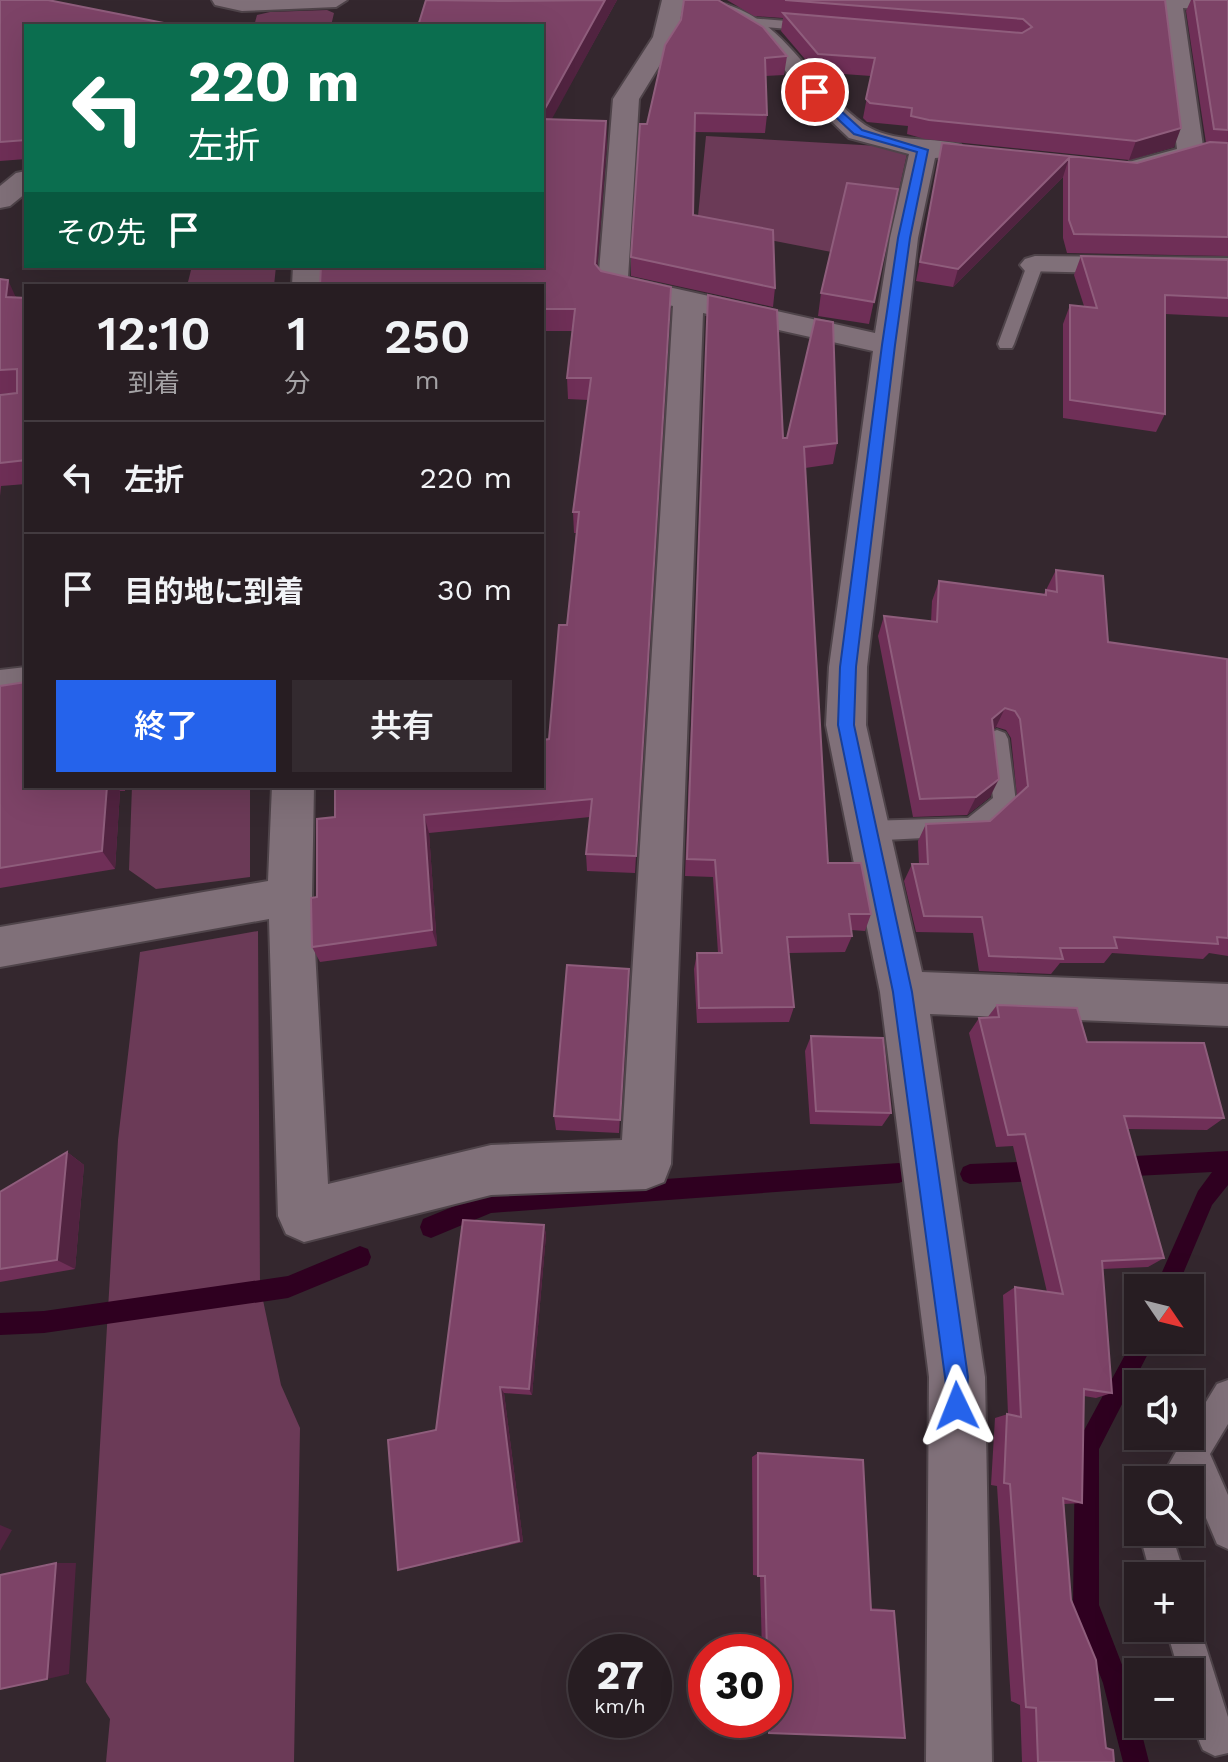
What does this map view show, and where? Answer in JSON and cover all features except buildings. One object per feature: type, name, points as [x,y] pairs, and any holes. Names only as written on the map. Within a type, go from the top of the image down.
[{"type":"street","points":[[673,0],[665,37],[626,99],[613,284],[889,345]]},
{"type":"street","points":[[704,0],[748,22],[771,38],[815,92],[858,132],[923,150],[980,153]]},
{"type":"street","points":[[1115,170],[1130,171],[1197,154],[1170,0],[1228,4]]},
{"type":"street","points":[[216,24],[232,2],[350,4]]},
{"type":"street","points":[[923,150],[904,238],[889,345],[848,667],[846,725],[866,831],[903,992],[957,1377],[959,1762]]},
{"type":"street","points":[[0,200],[24,181]]},
{"type":"street","points":[[1035,265],[1228,267]]},
{"type":"street","points":[[293,788],[290,896],[304,1216],[491,1170],[646,1164],[688,302]]},
{"type":"street","points":[[0,685],[24,682]]},
{"type":"street","points":[[0,947],[290,896]]},
{"type":"street","points":[[903,992],[1228,1005]]},
{"type":"lane","points":[[748,22],[827,29]]},
{"type":"lane","points":[[1006,344],[1035,265]]},
{"type":"lane","points":[[866,831],[973,828],[1005,802],[997,739]]},
{"type":"lane","points":[[1184,1466],[1228,1395]]},
{"type":"lane","points":[[1193,1452],[1228,1533]]},
{"type":"lane","points":[[1187,1642],[1220,1745]]},
{"type":"shaded area","points":[[327,10],[334,13],[331,24],[255,24],[257,15]]},
{"type":"shaded area","points":[[706,136],[879,146],[907,154],[883,262],[697,226]]},
{"type":"shaded area","points":[[192,268],[276,268],[274,284],[188,284]]},
{"type":"shaded area","points":[[132,788],[250,788],[250,877],[156,889],[129,870]]},
{"type":"shaded area","points":[[258,931],[260,1286],[281,1385],[300,1428],[294,1762],[106,1762],[110,1719],[86,1682],[118,1140],[140,952]]},
{"type":"waterway","points":[[1116,1167],[1228,1161]]},
{"type":"waterway","points":[[1172,1274],[1205,1198],[1228,1168]]},
{"type":"waterway","points":[[970,1174],[1043,1171]]},
{"type":"waterway","points":[[431,1227],[491,1202],[899,1173]]},
{"type":"waterway","points":[[0,1324],[44,1322],[288,1287],[360,1257]]},
{"type":"waterway","points":[[1136,1762],[1116,1683],[1086,1605],[1087,1447],[1137,1354]]},
{"type":"route","points":[[815,92],[858,132],[923,150],[904,238],[889,345],[848,667],[846,725],[866,831],[903,992],[957,1377],[957,1406]]}]
